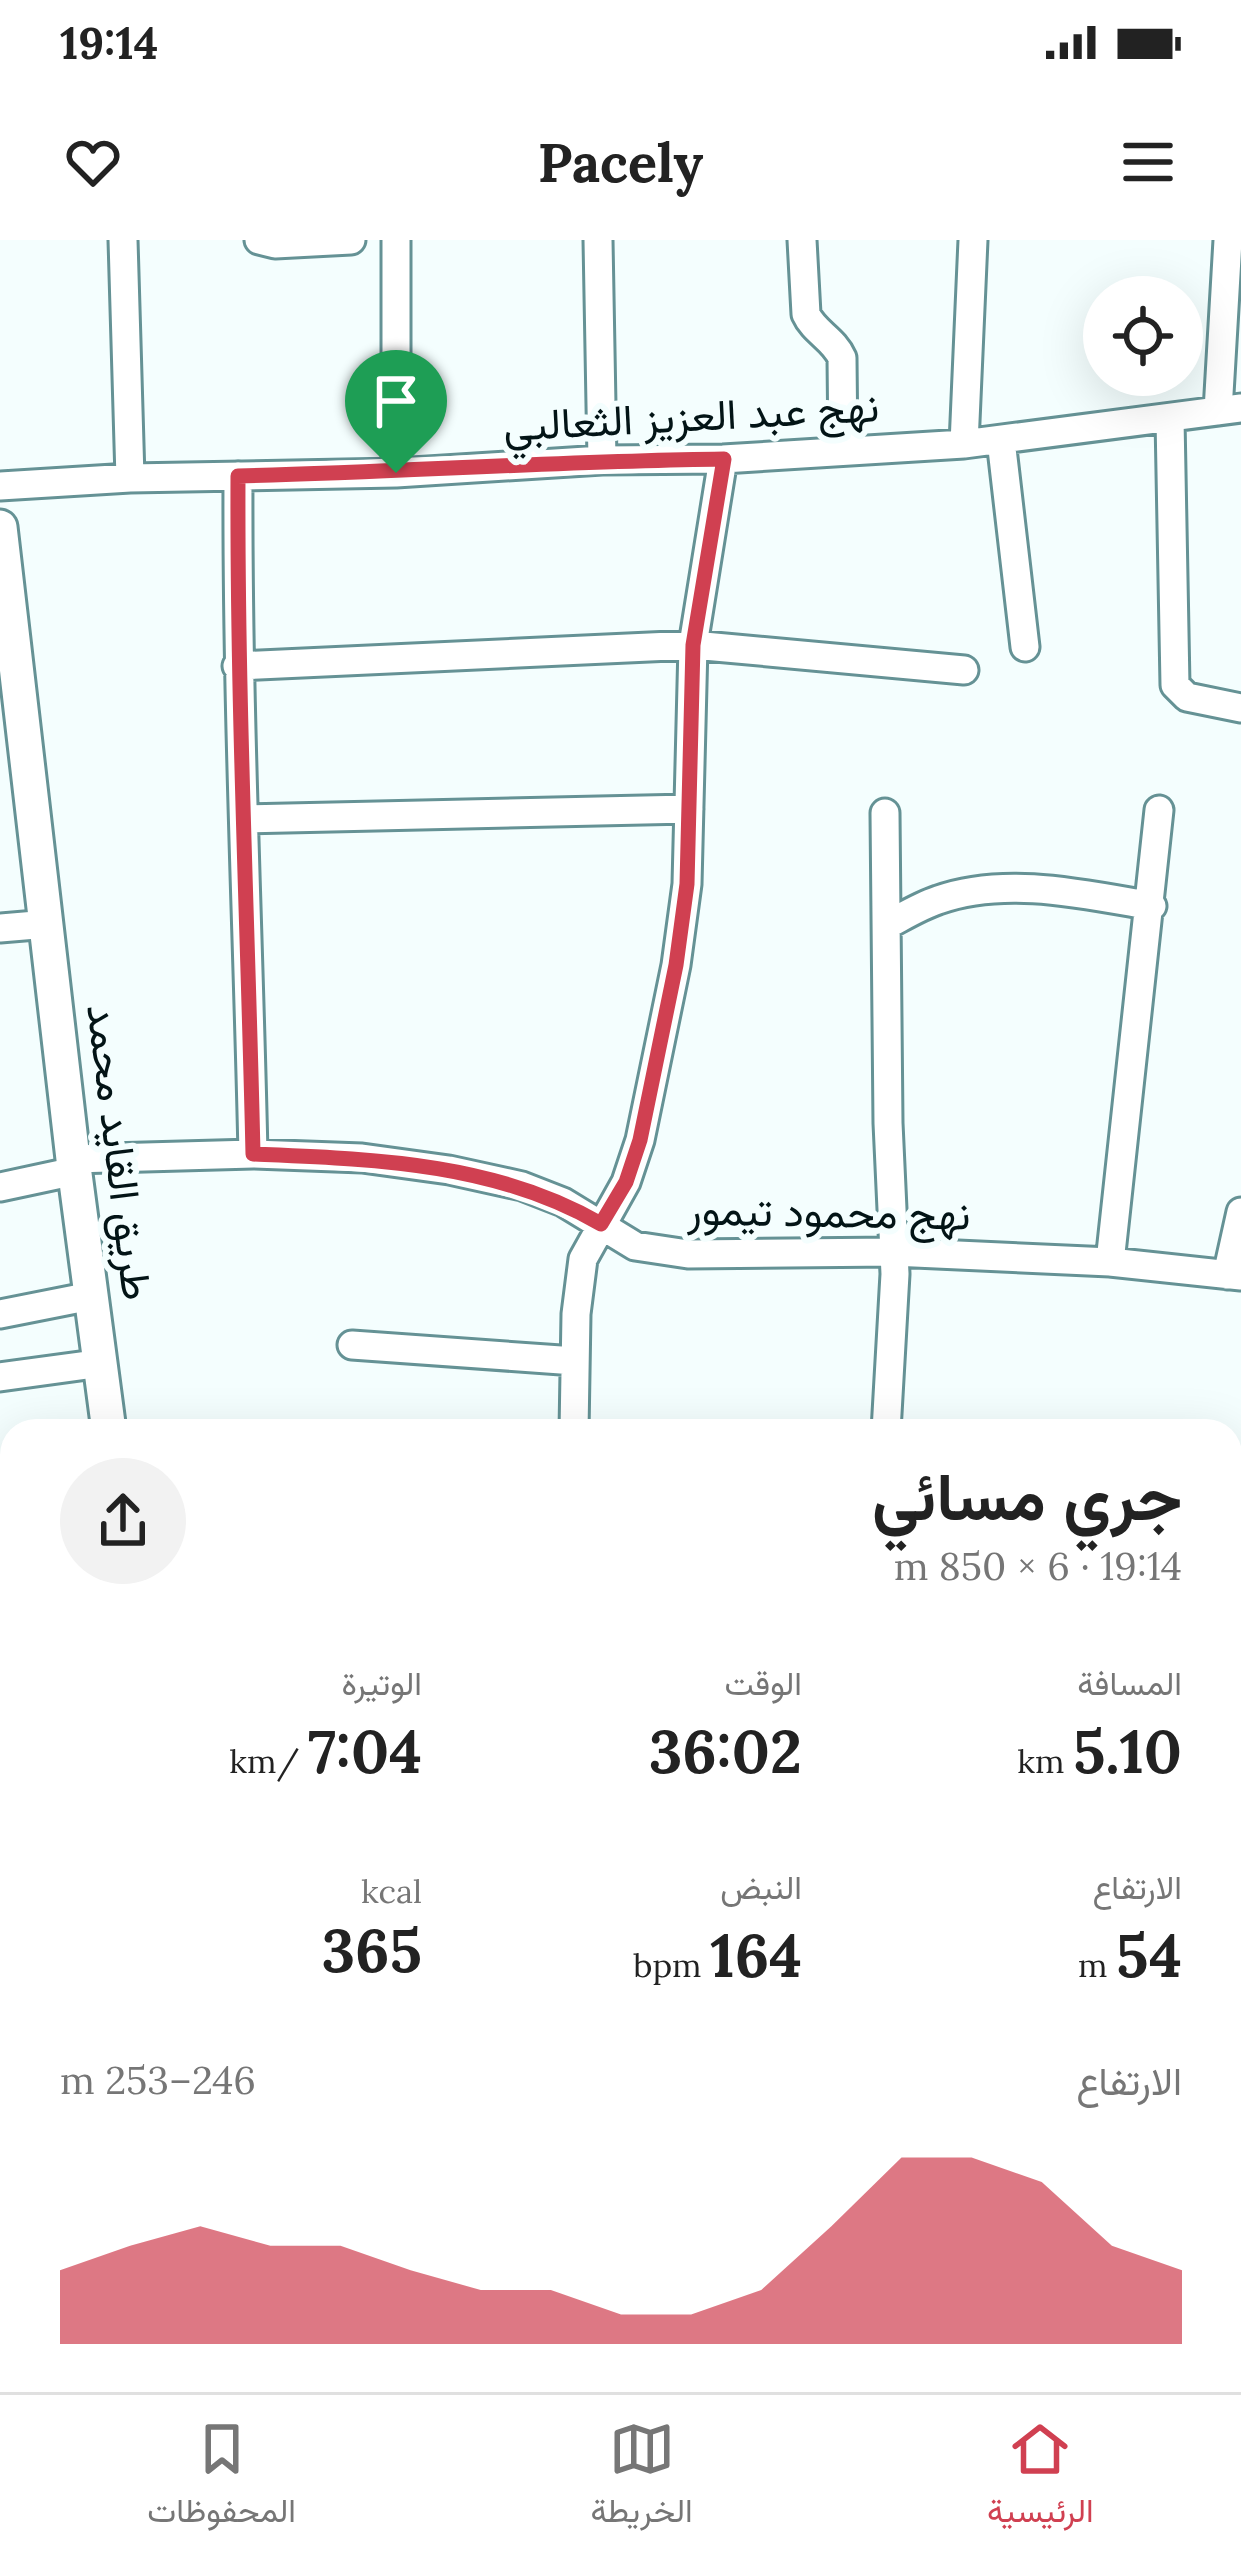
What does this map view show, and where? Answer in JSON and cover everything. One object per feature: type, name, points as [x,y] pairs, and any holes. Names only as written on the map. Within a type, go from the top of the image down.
[{"type":"main road","name":"طريق القايد محمد","points":[[1,547],[108,1419]]},
{"type":"street","points":[[123,240],[130,478]]},
{"type":"street","points":[[259,240],[275,244],[351,240]]},
{"type":"street","points":[[396,240],[396,473]]},
{"type":"street","points":[[598,240],[602,460]]},
{"type":"street","points":[[802,240],[806,314],[837,346],[842,358],[843,452]]},
{"type":"street","points":[[964,444],[973,240]]},
{"type":"street","points":[[1228,240],[1230,410]]},
{"type":"street","name":"نهج عبد العزيز الثعالبي","points":[[0,487],[843,452],[1001,440],[1230,410]]},
{"type":"street","points":[[1170,419],[1175,685],[1186,697],[1241,709]]},
{"type":"street","points":[[1001,440],[1025,647]]},
{"type":"street","points":[[574,1419],[583,1259],[626,1182],[659,1054],[687,884],[693,645],[724,459]]},
{"type":"street","points":[[238,476],[237,666],[246,819],[253,1154]]},
{"type":"street","points":[[237,666],[693,645],[964,670]]},
{"type":"street","points":[[246,819],[689,809]]},
{"type":"street","points":[[1110,1262],[1160,811]]},
{"type":"street","points":[[885,814],[895,1303],[887,1419]]},
{"type":"street","points":[[887,925],[936,901],[1004,888],[1152,906]]},
{"type":"street","points":[[0,928],[47,924]]},
{"type":"street","name":"نهج محمود تيمور","points":[[0,1187],[74,1165],[253,1154],[362,1158],[522,1186],[562,1202],[635,1246],[688,1254],[893,1252],[1110,1262],[1234,1276]]},
{"type":"street","points":[[1234,1276],[1241,1212]]},
{"type":"street","points":[[0,1314],[91,1297]]},
{"type":"street","points":[[352,1345],[575,1361]]},
{"type":"street","points":[[0,1378],[102,1363]]},
{"type":"route","points":[[724,459],[693,645],[687,884],[676,965],[640,1140],[626,1182],[601,1224],[522,1186],[449,1170],[362,1158],[253,1154],[246,819],[237,666],[238,476],[396,473],[602,460],[724,459]]}]
